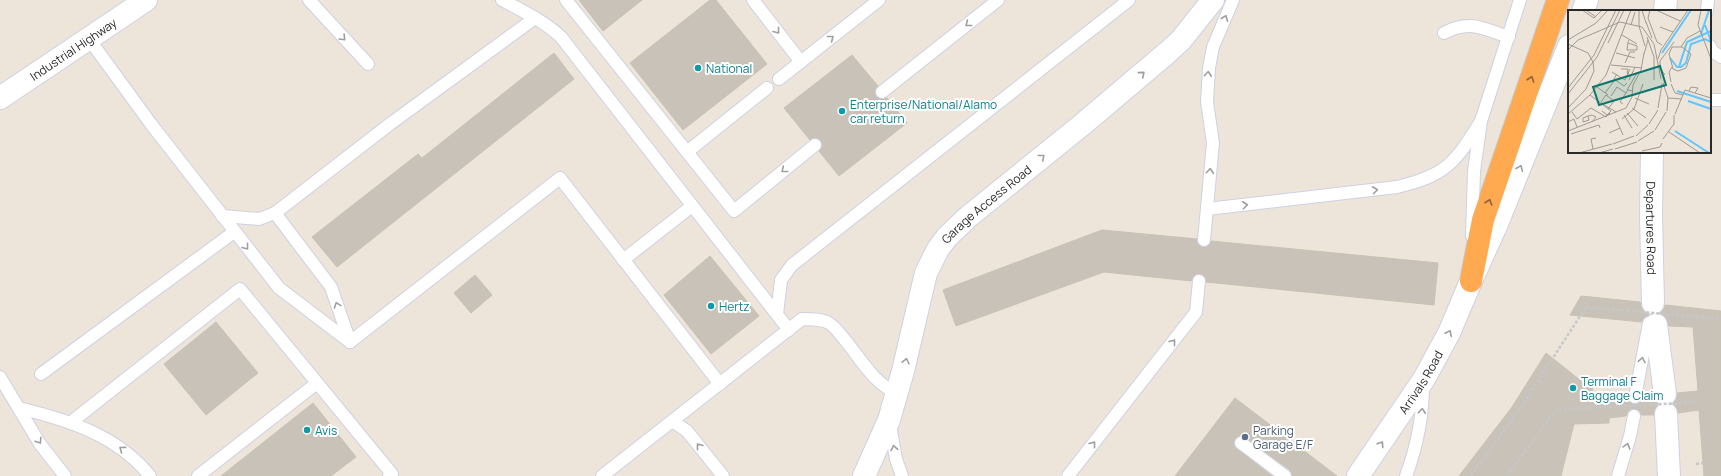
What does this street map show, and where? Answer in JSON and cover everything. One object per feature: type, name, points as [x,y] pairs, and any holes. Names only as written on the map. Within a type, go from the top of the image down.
[{"type":"highway","points":[[1471,281],[1483,220],[1558,0]]},
{"type":"street","name":"Industrial Highway","points":[[0,98],[146,0]]},
{"type":"street","name":"Garage Access Road","points":[[864,476],[889,420],[926,273],[931,261],[947,237],[968,217],[1158,61],[1180,40],[1213,0]]},
{"type":"street","points":[[1583,10],[1587,0]]},
{"type":"street","points":[[1665,10],[1666,0]]},
{"type":"street","name":"Arrivals Road","points":[[1358,476],[1424,379],[1449,333],[1496,226],[1568,48]]},
{"type":"street","name":"Departures Road","points":[[1652,153],[1651,214],[1653,317],[1665,404],[1669,476]]},
{"type":"lane","points":[[308,0],[368,64]]},
{"type":"lane","points":[[502,0],[535,18],[561,37],[789,330]]},
{"type":"lane","points":[[566,0],[734,211],[815,146]]},
{"type":"lane","points":[[752,0],[801,62]]},
{"type":"lane","points":[[779,79],[879,0]]},
{"type":"lane","points":[[882,92],[998,0]]},
{"type":"lane","points":[[777,314],[781,280],[792,265],[1128,0]]},
{"type":"lane","points":[[1204,240],[1213,143],[1208,102],[1209,68],[1215,41],[1233,0]]},
{"type":"lane","points":[[1471,281],[1472,192],[1481,121],[1520,0]]},
{"type":"lane","points":[[1707,10],[1708,0]]},
{"type":"lane","points":[[222,216],[259,219],[275,213],[390,124],[535,18]]},
{"type":"lane","points":[[1444,33],[1459,26],[1466,25],[1479,27],[1509,37]]},
{"type":"lane","points":[[90,39],[151,124],[278,288],[350,342]]},
{"type":"lane","points":[[1711,48],[1712,51],[1721,57]]},
{"type":"lane","points":[[687,152],[768,88]]},
{"type":"lane","points":[[1207,209],[1397,187],[1421,181],[1439,173],[1454,161],[1481,121]]},
{"type":"lane","points":[[350,342],[560,178],[720,384]]},
{"type":"lane","points":[[623,260],[692,206]]},
{"type":"lane","points":[[275,213],[331,287],[350,342]]},
{"type":"lane","points":[[41,374],[234,232]]},
{"type":"lane","points":[[1068,476],[1196,312],[1199,282]]},
{"type":"lane","points":[[70,423],[240,289],[392,474],[389,476]]},
{"type":"lane","points":[[1635,397],[1653,317]]},
{"type":"lane","points":[[602,476],[802,319],[817,320],[829,323],[876,378],[886,388],[897,393]]},
{"type":"lane","points":[[0,377],[40,444],[65,476]]},
{"type":"lane","points":[[1406,476],[1418,439],[1422,414],[1424,379]]},
{"type":"lane","points":[[198,476],[317,383]]},
{"type":"lane","points":[[18,408],[55,417],[97,434],[117,445],[134,458],[150,476]]},
{"type":"lane","points":[[1618,476],[1630,436],[1634,416]]},
{"type":"lane","points":[[889,420],[896,459],[902,476]]},
{"type":"lane","points":[[672,421],[686,431],[723,476]]},
{"type":"lane","points":[[1241,443],[1285,476]]},
{"type":"path","points":[[1471,476],[1524,404],[1586,306],[1721,319]]},
{"type":"path","points":[[1507,476],[1556,410],[1698,402]]},
{"type":"path","points":[[1696,464],[1703,463]]},
{"type":"building","points":[[579,0],[642,0],[603,31]]},
{"type":"building","name":"National","points":[[710,0],[716,0],[767,64],[683,130],[630,63]]},
{"type":"building","points":[[554,53],[574,79],[337,267],[312,237],[418,154],[422,158]]},
{"type":"building","name":"Enterprise/National/Alamo car return","points":[[852,55],[878,86],[875,93],[876,97],[883,99],[887,98],[907,123],[839,176],[819,151],[822,147],[821,140],[814,138],[810,140],[784,108]]},
{"type":"building","points":[[1102,230],[1197,239],[1197,243],[1203,247],[1207,247],[1211,241],[1438,263],[1434,305],[1206,282],[1206,278],[1200,274],[1196,274],[1191,281],[1104,272],[956,326],[943,290]]},
{"type":"building","name":"Hertz","points":[[710,256],[759,316],[711,354],[664,295]]},
{"type":"building","points":[[475,275],[492,295],[471,313],[454,293]]},
{"type":"building","points":[[1581,296],[1640,302],[1643,310],[1649,315],[1644,318],[1642,322],[1570,315]]},
{"type":"building","points":[[1665,305],[1721,311],[1721,476],[1704,476],[1699,410],[1678,413],[1677,408],[1673,404],[1677,393],[1698,391],[1693,327],[1669,326],[1666,318],[1660,313],[1664,309]]},
{"type":"building","points":[[216,322],[258,373],[206,415],[164,364]]},
{"type":"building","name":"Terminal F Baggage Claim","points":[[1546,353],[1585,384],[1592,383],[1593,394],[1608,394],[1609,400],[1628,398],[1630,402],[1634,404],[1640,402],[1643,397],[1653,396],[1658,404],[1654,415],[1641,415],[1639,410],[1632,409],[1628,411],[1626,416],[1609,418],[1609,423],[1574,424],[1561,476],[1459,476],[1512,407]]},
{"type":"building","name":"Parking Garage E/F","points":[[1235,398],[1337,476],[1292,476],[1290,470],[1242,436],[1235,439],[1234,446],[1272,476],[1175,476]]},
{"type":"building","name":"Avis","points":[[313,403],[356,457],[331,476],[221,476]]},
{"type":"place","name":"National","points":[[698,68]]},
{"type":"place","name":"Enterprise/National/Alamo car return","points":[[842,111]]},
{"type":"place","name":"Hertz","points":[[711,306]]},
{"type":"place","name":"Terminal F Baggage Claim","points":[[1573,388]]},
{"type":"place","name":"Avis","points":[[307,430]]},
{"type":"place","name":"Parking Garage E/F","points":[[1245,437]]}]
